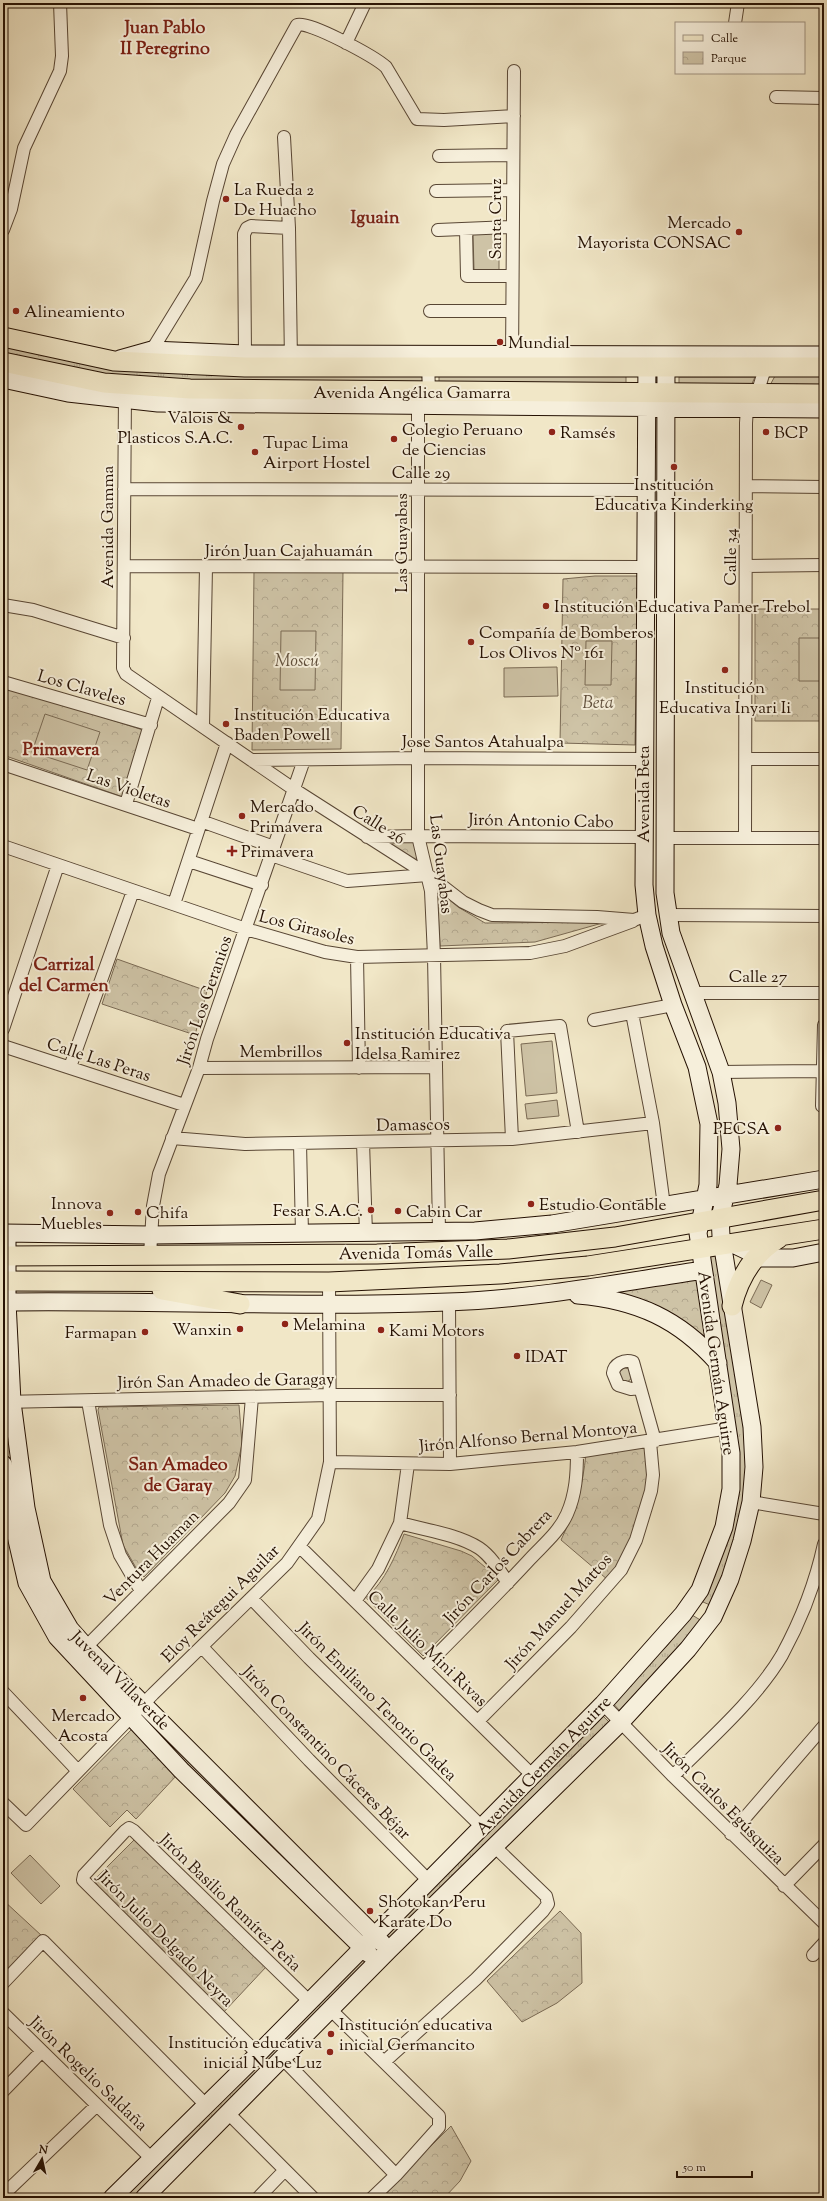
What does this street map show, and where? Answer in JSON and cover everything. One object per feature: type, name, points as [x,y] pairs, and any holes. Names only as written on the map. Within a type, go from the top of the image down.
[{"type":"main road","name":"Avenida Angélica Gamarra","points":[[3,337],[114,361],[693,361],[767,360],[824,355]]},
{"type":"main road","name":"Avenida Angélica Gamarra","points":[[114,361],[152,350],[245,354],[291,361]]},
{"type":"main road","name":"Avenida Angélica Gamarra","points":[[767,360],[824,367]]},
{"type":"main road","name":"Avenida Beta","points":[[647,361],[644,759],[640,918],[654,946],[673,1004],[697,1067],[709,1124],[710,1165],[706,1200],[698,1222]]},
{"type":"main road","name":"Avenida Beta","points":[[666,361],[665,873],[667,915],[671,933],[721,1072],[730,1126],[731,1149],[725,1197],[720,1217]]},
{"type":"main road","name":"Avenida Angélica Gamarra","points":[[3,362],[125,393]]},
{"type":"main road","name":"Avenida Angélica Gamarra","points":[[3,379],[68,393],[244,391],[423,399],[752,401],[824,408]]},
{"type":"main road","name":"Avenida Angélica Gamarra","points":[[752,401],[824,394]]},
{"type":"main road","points":[[646,452],[666,452]]},
{"type":"main road","points":[[644,656],[666,656]]},
{"type":"main road","name":"Avenida Tomás Valle","points":[[5,1234],[366,1234],[475,1231],[552,1224],[725,1197],[824,1179]]},
{"type":"main road","name":"Avenida Tomás Valle","points":[[5,1256],[377,1254],[508,1249],[615,1237],[720,1217],[824,1200]]},
{"type":"main road","name":"Avenida Germán Aguirre","points":[[144,2198],[229,2114],[383,1956],[620,1723],[688,1649],[713,1617],[730,1579],[742,1540],[751,1502],[754,1467],[752,1427],[732,1306],[726,1244],[720,1217]]},
{"type":"main road","name":"Avenida Germán Aguirre","points":[[112,2198],[258,2054],[603,1704],[683,1614],[700,1590],[724,1527],[732,1472],[729,1428],[699,1248],[698,1222]]},
{"type":"main road","name":"Avenida Tomás Valle","points":[[5,1281],[329,1282],[450,1278],[553,1270],[824,1229]]},
{"type":"main road","name":"Juvenal Villaverde","points":[[5,1234],[5,1302],[8,1402],[26,1508],[42,1581],[70,1629],[86,1647],[144,1704],[383,1956]]},
{"type":"main road","points":[[732,1306],[742,1280],[756,1257],[765,1247],[782,1236]]},
{"type":"main road","points":[[726,1244],[756,1257],[793,1258],[824,1252]]},
{"type":"main road","points":[[5,1302],[330,1304],[449,1302],[554,1293],[703,1270]]},
{"type":"main road","points":[[107,1281],[240,1304]]},
{"type":"main road","points":[[554,1293],[583,1295],[628,1304],[664,1318],[700,1343],[718,1362]]},
{"type":"main road","name":"Juvenal Villaverde","points":[[3,1464],[10,1510],[27,1583],[57,1637],[181,1770],[368,1941]]},
{"type":"main road","points":[[691,1603],[713,1617]]},
{"type":"street","points":[[3,230],[7,208],[24,148],[60,71],[62,56],[60,3]]},
{"type":"street","points":[[346,43],[365,3]]},
{"type":"street","points":[[735,22],[738,3]]},
{"type":"street","points":[[152,350],[196,278],[217,181],[236,134],[297,25],[300,24],[346,43],[386,67],[417,119],[444,120],[514,116]]},
{"type":"street","name":"Santa Cruz","points":[[512,361],[512,155],[514,71]]},
{"type":"street","points":[[776,97],[824,98]]},
{"type":"street","points":[[284,137],[290,228],[291,361]]},
{"type":"street","points":[[439,156],[512,155]]},
{"type":"street","points":[[436,191],[512,190]]},
{"type":"street","points":[[245,354],[244,234],[247,228],[252,226],[290,228]]},
{"type":"street","points":[[438,230],[512,227]]},
{"type":"street","points":[[466,229],[467,276],[512,276]]},
{"type":"street","points":[[430,311],[511,311]]},
{"type":"street","name":"Calle 34","points":[[745,838],[747,759],[747,486],[752,401],[767,360]]},
{"type":"street","name":"Las Guayabas","points":[[428,361],[423,399],[418,489],[417,758],[418,836],[421,853],[428,875],[434,956],[436,1140],[439,1231]]},
{"type":"street","name":"Avenida Gamma","points":[[123,668],[125,566],[125,393]]},
{"type":"street","points":[[747,486],[824,487]]},
{"type":"street","name":"Calle 29","points":[[124,489],[646,490]]},
{"type":"street","points":[[747,566],[824,565]]},
{"type":"street","name":"Jirón Juan Cajahuamán","points":[[125,566],[645,567]]},
{"type":"street","points":[[203,726],[206,567]]},
{"type":"street","points":[[3,605],[33,610],[124,638]]},
{"type":"street","name":"Calle 26","points":[[123,668],[126,674],[158,698],[203,726],[295,790],[428,875],[463,902],[479,910],[492,915],[640,918]]},
{"type":"street","name":"Los Claveles","points":[[3,682],[151,725]]},
{"type":"street","points":[[126,804],[158,698]]},
{"type":"street","points":[[174,904],[227,743]]},
{"type":"street","name":"Jose Santos Atahualpa","points":[[251,760],[417,758],[644,759]]},
{"type":"street","points":[[747,759],[824,759]]},
{"type":"street","name":"Jirón Los Geranios","points":[[150,1255],[150,1235],[155,1191],[172,1138],[199,1068],[207,1039],[262,885],[272,851],[295,790],[304,760]]},
{"type":"street","name":"Las Violetas","points":[[3,764],[126,804],[199,825],[272,851],[347,881],[428,875]]},
{"type":"street","name":"Jirón Antonio Cabo","points":[[367,837],[643,837]]},
{"type":"street","points":[[665,838],[824,838]]},
{"type":"street","name":"Los Girasoles","points":[[3,846],[246,929],[325,952],[357,957],[515,954],[547,950],[606,932],[640,918]]},
{"type":"street","points":[[189,861],[262,885]]},
{"type":"street","points":[[3,1029],[58,865]]},
{"type":"street","points":[[70,1067],[133,891]]},
{"type":"street","points":[[667,915],[824,916]]},
{"type":"street","points":[[357,957],[359,1068]]},
{"type":"street","name":"Calle 27","points":[[692,993],[824,993]]},
{"type":"street","points":[[594,1020],[673,1004]]},
{"type":"street","points":[[632,1013],[653,1123],[664,1206]]},
{"type":"street","points":[[512,1138],[507,1031],[560,1026],[578,1132]]},
{"type":"street","points":[[822,1106],[824,1026]]},
{"type":"street","points":[[435,1033],[478,1033]]},
{"type":"street","name":"Calle Las Peras","points":[[3,1046],[184,1105]]},
{"type":"street","name":"Membrillos","points":[[199,1068],[436,1067]]},
{"type":"street","points":[[721,1072],[824,1071]]},
{"type":"street","name":"Damascos","points":[[172,1138],[215,1143],[300,1144],[512,1138],[653,1123]]},
{"type":"street","points":[[363,1142],[366,1234]]},
{"type":"street","points":[[300,1144],[302,1234]]},
{"type":"street","name":"Eloy Reátegui Aguilar","points":[[3,1803],[26,1825],[144,1704],[287,1563],[318,1518],[330,1462],[329,1282]]},
{"type":"street","points":[[449,1302],[450,1464]]},
{"type":"street","name":"Jirón Manuel Mattos","points":[[478,1721],[571,1627],[621,1570],[636,1540],[651,1491],[653,1475],[652,1441],[640,1388]]},
{"type":"street","name":"Jirón San Amadeo de Garagay","points":[[8,1402],[330,1395],[450,1395]]},
{"type":"street","name":"Ventura Huaman","points":[[86,1647],[229,1504],[245,1480],[252,1397]]},
{"type":"street","points":[[88,1401],[110,1525],[120,1555],[141,1591]]},
{"type":"street","name":"Jirón Alfonso Bernal Montoya","points":[[330,1462],[450,1464],[577,1452],[729,1428]]},
{"type":"street","name":"Jirón Carlos Cabrera","points":[[424,1668],[508,1583],[554,1533],[567,1514],[575,1486],[577,1452]]},
{"type":"street","points":[[355,1601],[378,1569],[400,1523],[408,1464]]},
{"type":"street","points":[[751,1502],[824,1514]]},
{"type":"street","points":[[400,1523],[455,1538],[479,1548],[497,1566],[508,1583]]},
{"type":"street","points":[[672,1776],[727,1722],[761,1684],[781,1655],[807,1598],[824,1544]]},
{"type":"street","name":"Calle Julio Mini Rivas","points":[[299,1546],[533,1776]]},
{"type":"street","name":"Jirón Emiliano Tenorio Gadea","points":[[251,1598],[309,1658],[482,1827]]},
{"type":"street","name":"Jirón Constantino Cáceres Béjar","points":[[202,1647],[309,1760],[429,1881]]},
{"type":"street","points":[[3,1692],[78,1771]]},
{"type":"street","name":"Jirón Carlos Egúsquiza","points":[[603,1704],[672,1776],[784,1886],[824,1923]]},
{"type":"street","points":[[731,1834],[824,1726]]},
{"type":"street","name":"Jirón Basilio Ramírez Peña","points":[[129,1828],[309,2001]]},
{"type":"street","name":"Jirón Julio Delgado Neyra","points":[[129,1828],[84,1875],[83,1880],[258,2054]]},
{"type":"street","points":[[784,1886],[824,1845]]},
{"type":"street","points":[[384,2062],[476,1979],[543,1911],[548,1904],[546,1896],[494,1846]]},
{"type":"street","points":[[3,1982],[44,1941],[206,2105]]},
{"type":"street","points":[[813,1955],[824,1943]]},
{"type":"street","points":[[331,2010],[439,2116],[441,2121],[439,2127],[396,2175],[372,2198]]},
{"type":"street","name":"Jirón Rogelio Saldaña","points":[[3,2013],[96,2106],[151,2158]]},
{"type":"street","points":[[3,2091],[42,2051]]},
{"type":"street","points":[[283,2059],[396,2175]]},
{"type":"street","points":[[3,2195],[96,2106]]},
{"type":"street","points":[[229,2114],[284,2171],[313,2198]]},
{"type":"street","points":[[258,2198],[284,2171]]},
{"type":"green space","points":[[473,233],[499,233],[499,271],[474,270]]},
{"type":"green space","points":[[3,344],[106,364],[421,371],[423,387],[124,379],[3,355]]},
{"type":"green space","points":[[439,373],[626,376],[626,387],[439,384]]},
{"type":"green space","points":[[775,376],[824,376],[824,387],[769,387]]},
{"type":"green space","points":[[679,377],[755,377],[749,390],[679,390]]},
{"type":"green space","name":"Moscú","points":[[343,570],[341,749],[252,750],[254,571]]},
{"type":"green space","name":"Beta","points":[[595,576],[638,576],[635,745],[560,743],[563,579]]},
{"type":"green space","points":[[755,609],[824,609],[824,721],[755,721]]},
{"type":"green space","points":[[281,631],[316,631],[315,690],[280,690]]},
{"type":"green space","points":[[799,638],[824,638],[824,681],[799,681]]},
{"type":"green space","points":[[586,641],[612,641],[611,685],[585,685]]},
{"type":"green space","points":[[557,667],[558,696],[504,697],[504,668]]},
{"type":"green space","points":[[3,688],[27,693],[143,730],[123,797],[3,755]]},
{"type":"green space","points":[[45,714],[100,732],[87,770],[32,752]]},
{"type":"green space","points":[[382,840],[416,841],[421,868]]},
{"type":"green space","points":[[437,890],[458,907],[485,923],[606,922],[535,942],[440,946]]},
{"type":"green space","points":[[117,959],[207,991],[195,1035],[102,1004]]},
{"type":"green space","points":[[552,1041],[557,1093],[526,1096],[521,1044]]},
{"type":"green space","points":[[557,1100],[559,1116],[527,1119],[525,1104]]},
{"type":"green space","points":[[3,1117],[7,1118],[7,1140],[3,1140]]},
{"type":"green space","points":[[716,1255],[744,1414],[748,1480],[732,1552],[710,1605],[703,1602],[702,1599],[736,1435],[706,1256]]},
{"type":"green space","points":[[696,1278],[709,1343],[602,1294]]},
{"type":"green space","points":[[761,1280],[772,1285],[761,1308],[750,1302]]},
{"type":"green space","points":[[625,1368],[630,1370],[632,1375],[630,1380],[625,1382],[620,1380],[618,1375],[620,1370]]},
{"type":"green space","points":[[239,1405],[242,1444],[235,1476],[225,1493],[144,1577],[139,1573],[123,1545],[98,1410],[99,1407]]},
{"type":"green space","points":[[649,1445],[648,1489],[627,1555],[608,1580],[561,1540],[578,1498],[583,1477],[586,1453]]},
{"type":"green space","points":[[404,1534],[461,1551],[472,1556],[499,1579],[423,1656],[367,1599],[367,1597],[385,1576]]},
{"type":"green space","points":[[692,1615],[702,1621],[620,1711],[611,1701],[667,1646]]},
{"type":"green space","points":[[602,1715],[609,1722],[389,1939],[386,1936]]},
{"type":"green space","points":[[147,1717],[368,1932],[364,1937],[144,1721]]},
{"type":"green space","points":[[132,1729],[177,1775],[136,1819],[127,1810],[110,1827],[73,1789]]},
{"type":"green space","points":[[135,1839],[266,1967],[222,2014],[102,1892],[94,1880]]},
{"type":"green space","points":[[30,1855],[60,1886],[41,1904],[11,1873]]},
{"type":"green space","points":[[3,1900],[42,1936],[3,1977]]},
{"type":"green space","points":[[3,1904],[7,1904],[4,1959],[3,1959]]},
{"type":"green space","points":[[560,1911],[581,1933],[582,1983],[557,2003],[522,2022],[487,1981]]},
{"type":"green space","points":[[360,1956],[367,1965],[133,2198],[117,2198]]},
{"type":"green space","points":[[451,2126],[471,2161],[460,2181],[444,2198],[379,2198]]},
{"type":"place","name":"La Rueda 2 De Huacho","points":[[226,199]]},
{"type":"place","name":"Mercado Mayorista CONSAC","points":[[739,232]]},
{"type":"place","name":"Alineamiento","points":[[16,311]]},
{"type":"place","name":"Mundial","points":[[500,342]]},
{"type":"place","name":"Valois & Plasticos S.A.C.","points":[[241,427]]},
{"type":"place","name":"Ramsés","points":[[552,432]]},
{"type":"place","name":"BCP","points":[[766,432]]},
{"type":"place","name":"Colegio Peruano de Ciencias","points":[[394,439]]},
{"type":"place","name":"Tupac Lima Airport Hostel","points":[[255,452]]},
{"type":"place","name":"Institución Educativa Kinderking","points":[[674,467]]},
{"type":"place","name":"Institución Educativa Pamer Trebol","points":[[546,606]]},
{"type":"place","name":"Compañía de Bomberos Los Olivos Nº 161","points":[[471,642]]},
{"type":"place","name":"Institución Educativa Inyari Ii","points":[[725,670]]},
{"type":"place","name":"Institución Educativa Baden Powell","points":[[226,724]]},
{"type":"place","name":"Mercado Primavera","points":[[242,816]]},
{"type":"place","name":"Primavera","points":[[232,851]]},
{"type":"place","name":"Institución Educativa Idelsa Ramirez","points":[[347,1043]]},
{"type":"place","name":"PECSA","points":[[778,1128]]},
{"type":"place","name":"Estudio Contable","points":[[531,1204]]},
{"type":"place","name":"Fesar S.A.C.","points":[[371,1210]]},
{"type":"place","name":"Cabin Car","points":[[398,1211]]},
{"type":"place","name":"Chifa","points":[[138,1212]]},
{"type":"place","name":"Innova Muebles","points":[[110,1213]]},
{"type":"place","name":"Melamina","points":[[285,1324]]},
{"type":"place","name":"Wanxin","points":[[240,1329]]},
{"type":"place","name":"Kami Motors","points":[[381,1330]]},
{"type":"place","name":"Farmapan","points":[[145,1332]]},
{"type":"place","name":"IDAT","points":[[517,1356]]},
{"type":"place","name":"Mercado Acosta","points":[[83,1698]]},
{"type":"place","name":"Shotokan Peru Karate Do","points":[[370,1911]]},
{"type":"place","name":"Institución educativa inicial Germancito","points":[[331,2034]]},
{"type":"place","name":"Institución educativa inicial Nube Luz","points":[[330,2052]]},
{"type":"district","name":"Juan Pablo II Peregrino","points":[[165,37]]},
{"type":"district","name":"Iguain","points":[[375,217]]},
{"type":"district","name":"Primavera","points":[[61,749]]},
{"type":"district","name":"Carrizal del Carmen","points":[[64,974]]},
{"type":"district","name":"San Amadeo de Garay","points":[[178,1474]]}]
